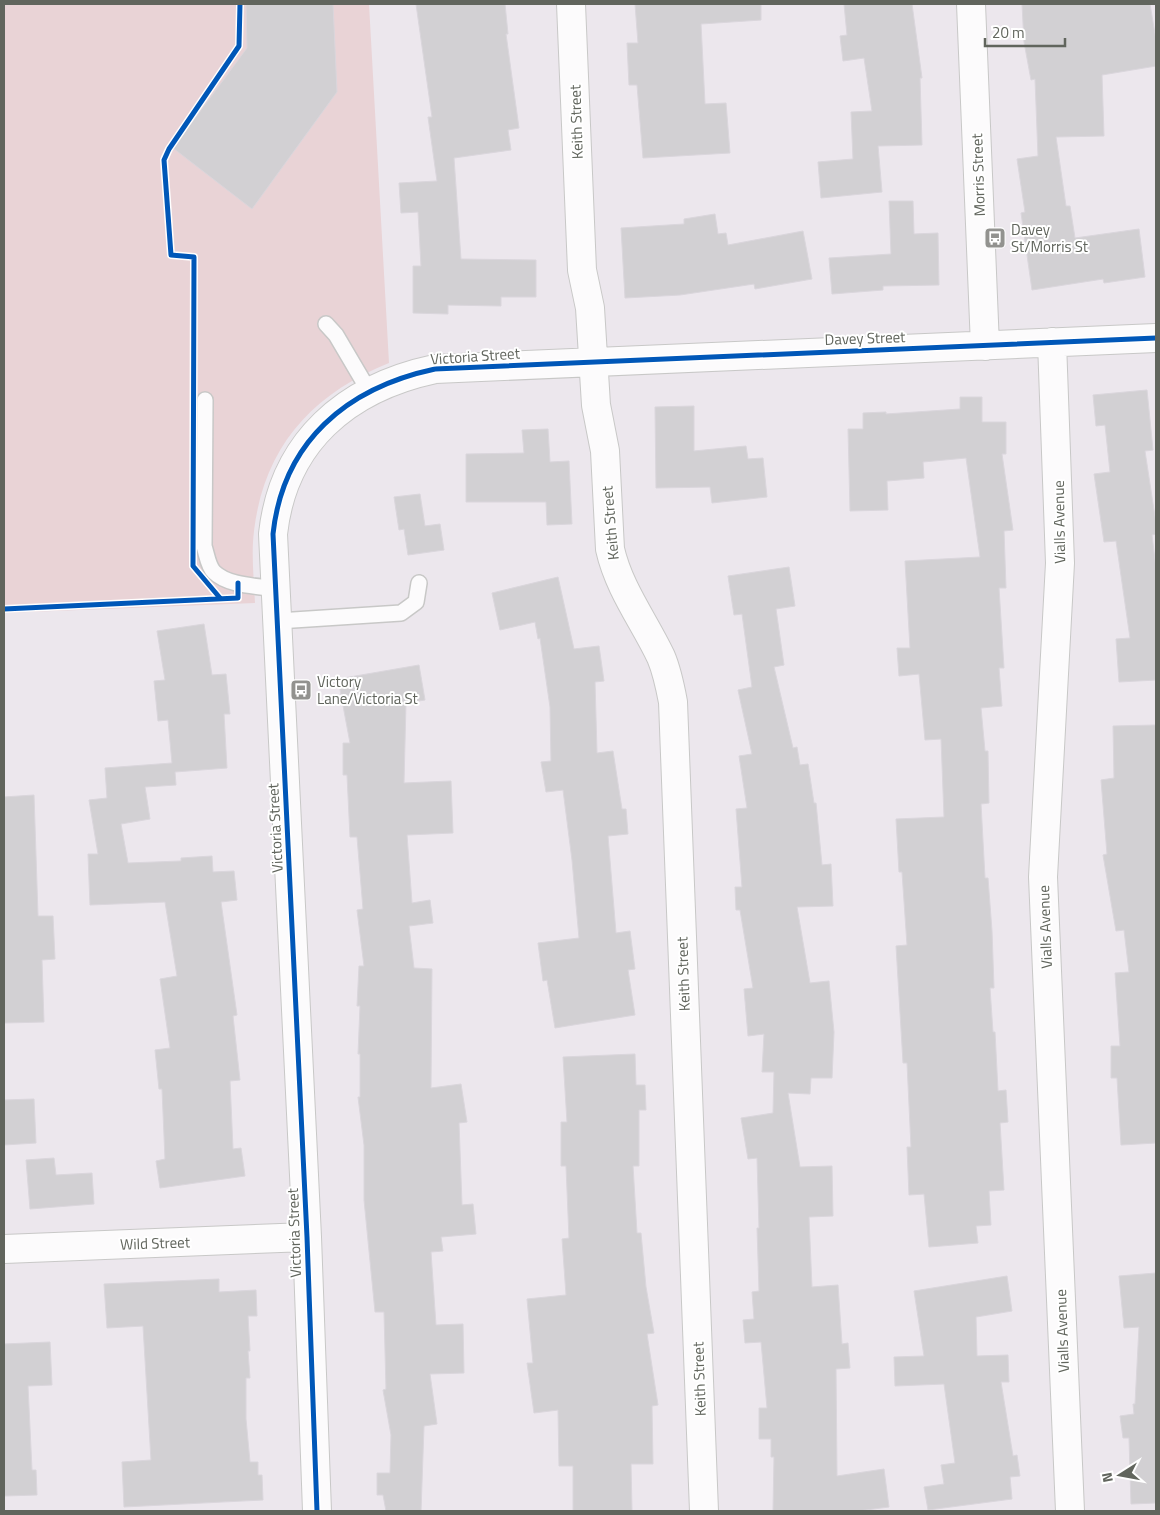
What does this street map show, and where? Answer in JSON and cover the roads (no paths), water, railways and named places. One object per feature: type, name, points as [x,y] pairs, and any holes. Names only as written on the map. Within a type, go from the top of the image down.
[{"type":"street","name":"Keith Street","points":[[571,4],[582,270],[575,308],[610,405],[604,451],[608,529],[613,565],[660,656],[673,702],[704,1511]]},
{"type":"street","name":"Morris Street","points":[[971,4],[985,346]]},
{"type":"street","name":"Davey Street","points":[[593,362],[1156,338]]},
{"type":"street","name":"Vialls Avenue","points":[[1052,342],[1060,563],[1043,877],[1070,1511]]},
{"type":"street","name":"Victoria Street","points":[[317,1511],[307,1237],[273,534],[278,502],[285,482],[312,435],[348,404],[368,391],[393,380],[435,369],[593,362]]},
{"type":"street","name":"Wild Street","points":[[4,1249],[307,1237]]},
{"type":"lane","points":[[326,324],[336,335],[368,391]]},
{"type":"lane","points":[[205,400],[204,546],[208,562],[214,572],[224,578],[276,589]]},
{"type":"lane","points":[[278,621],[401,613],[416,602],[419,582]]},
{"type":"place","name":"Davey St/Morris St","points":[[995,238]]},
{"type":"place","name":"Victory Lane/Victoria St","points":[[301,690]]}]
